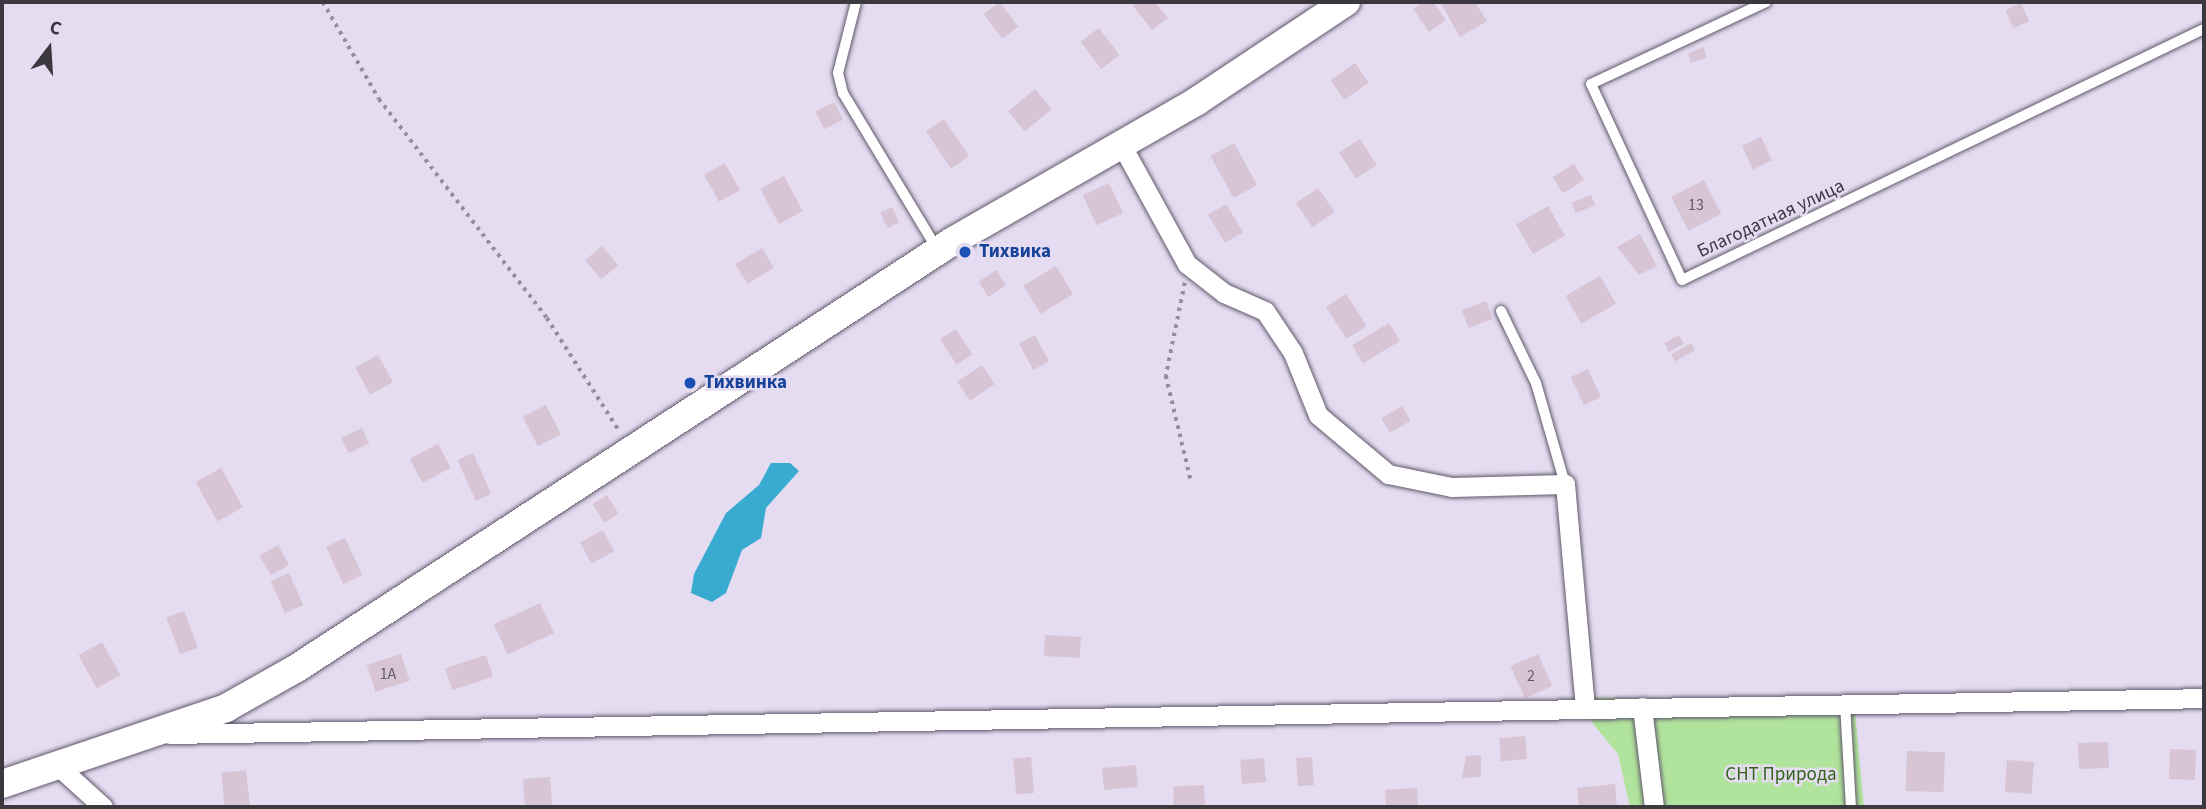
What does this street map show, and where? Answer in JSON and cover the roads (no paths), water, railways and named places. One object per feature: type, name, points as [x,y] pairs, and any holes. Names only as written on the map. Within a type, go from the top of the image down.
[{"type":"street","points":[[2,784],[158,734],[226,708],[297,668],[938,251],[1289,44],[1346,2]]},
{"type":"street","points":[[1121,144],[1187,264],[1224,293],[1265,311],[1293,353],[1318,415],[1388,474],[1452,487],[1565,484],[1585,708]]},
{"type":"street","points":[[158,734],[2204,698]]},
{"type":"street","points":[[1642,707],[1654,807]]},
{"type":"street","points":[[58,766],[103,807]]},
{"type":"lane","points":[[856,2],[838,73],[843,93],[938,251]]},
{"type":"lane","name":"Благодатная улица","points":[[1766,2],[1591,85],[1682,280],[2204,29]]},
{"type":"lane","points":[[1501,311],[1536,383],[1565,484]]},
{"type":"lane","points":[[1845,704],[1851,807]]},
{"type":"water","points":[[771,463],[790,463],[799,471],[766,508],[761,538],[742,550],[726,593],[712,602],[691,593],[694,574],[726,513],[759,485]]},
{"type":"place","name":"Тихвика","points":[[965,252]]},
{"type":"place","name":"Тихвинка","points":[[690,383]]},
{"type":"park label","name":"СНТ Природа","points":[[1781,775]]}]
